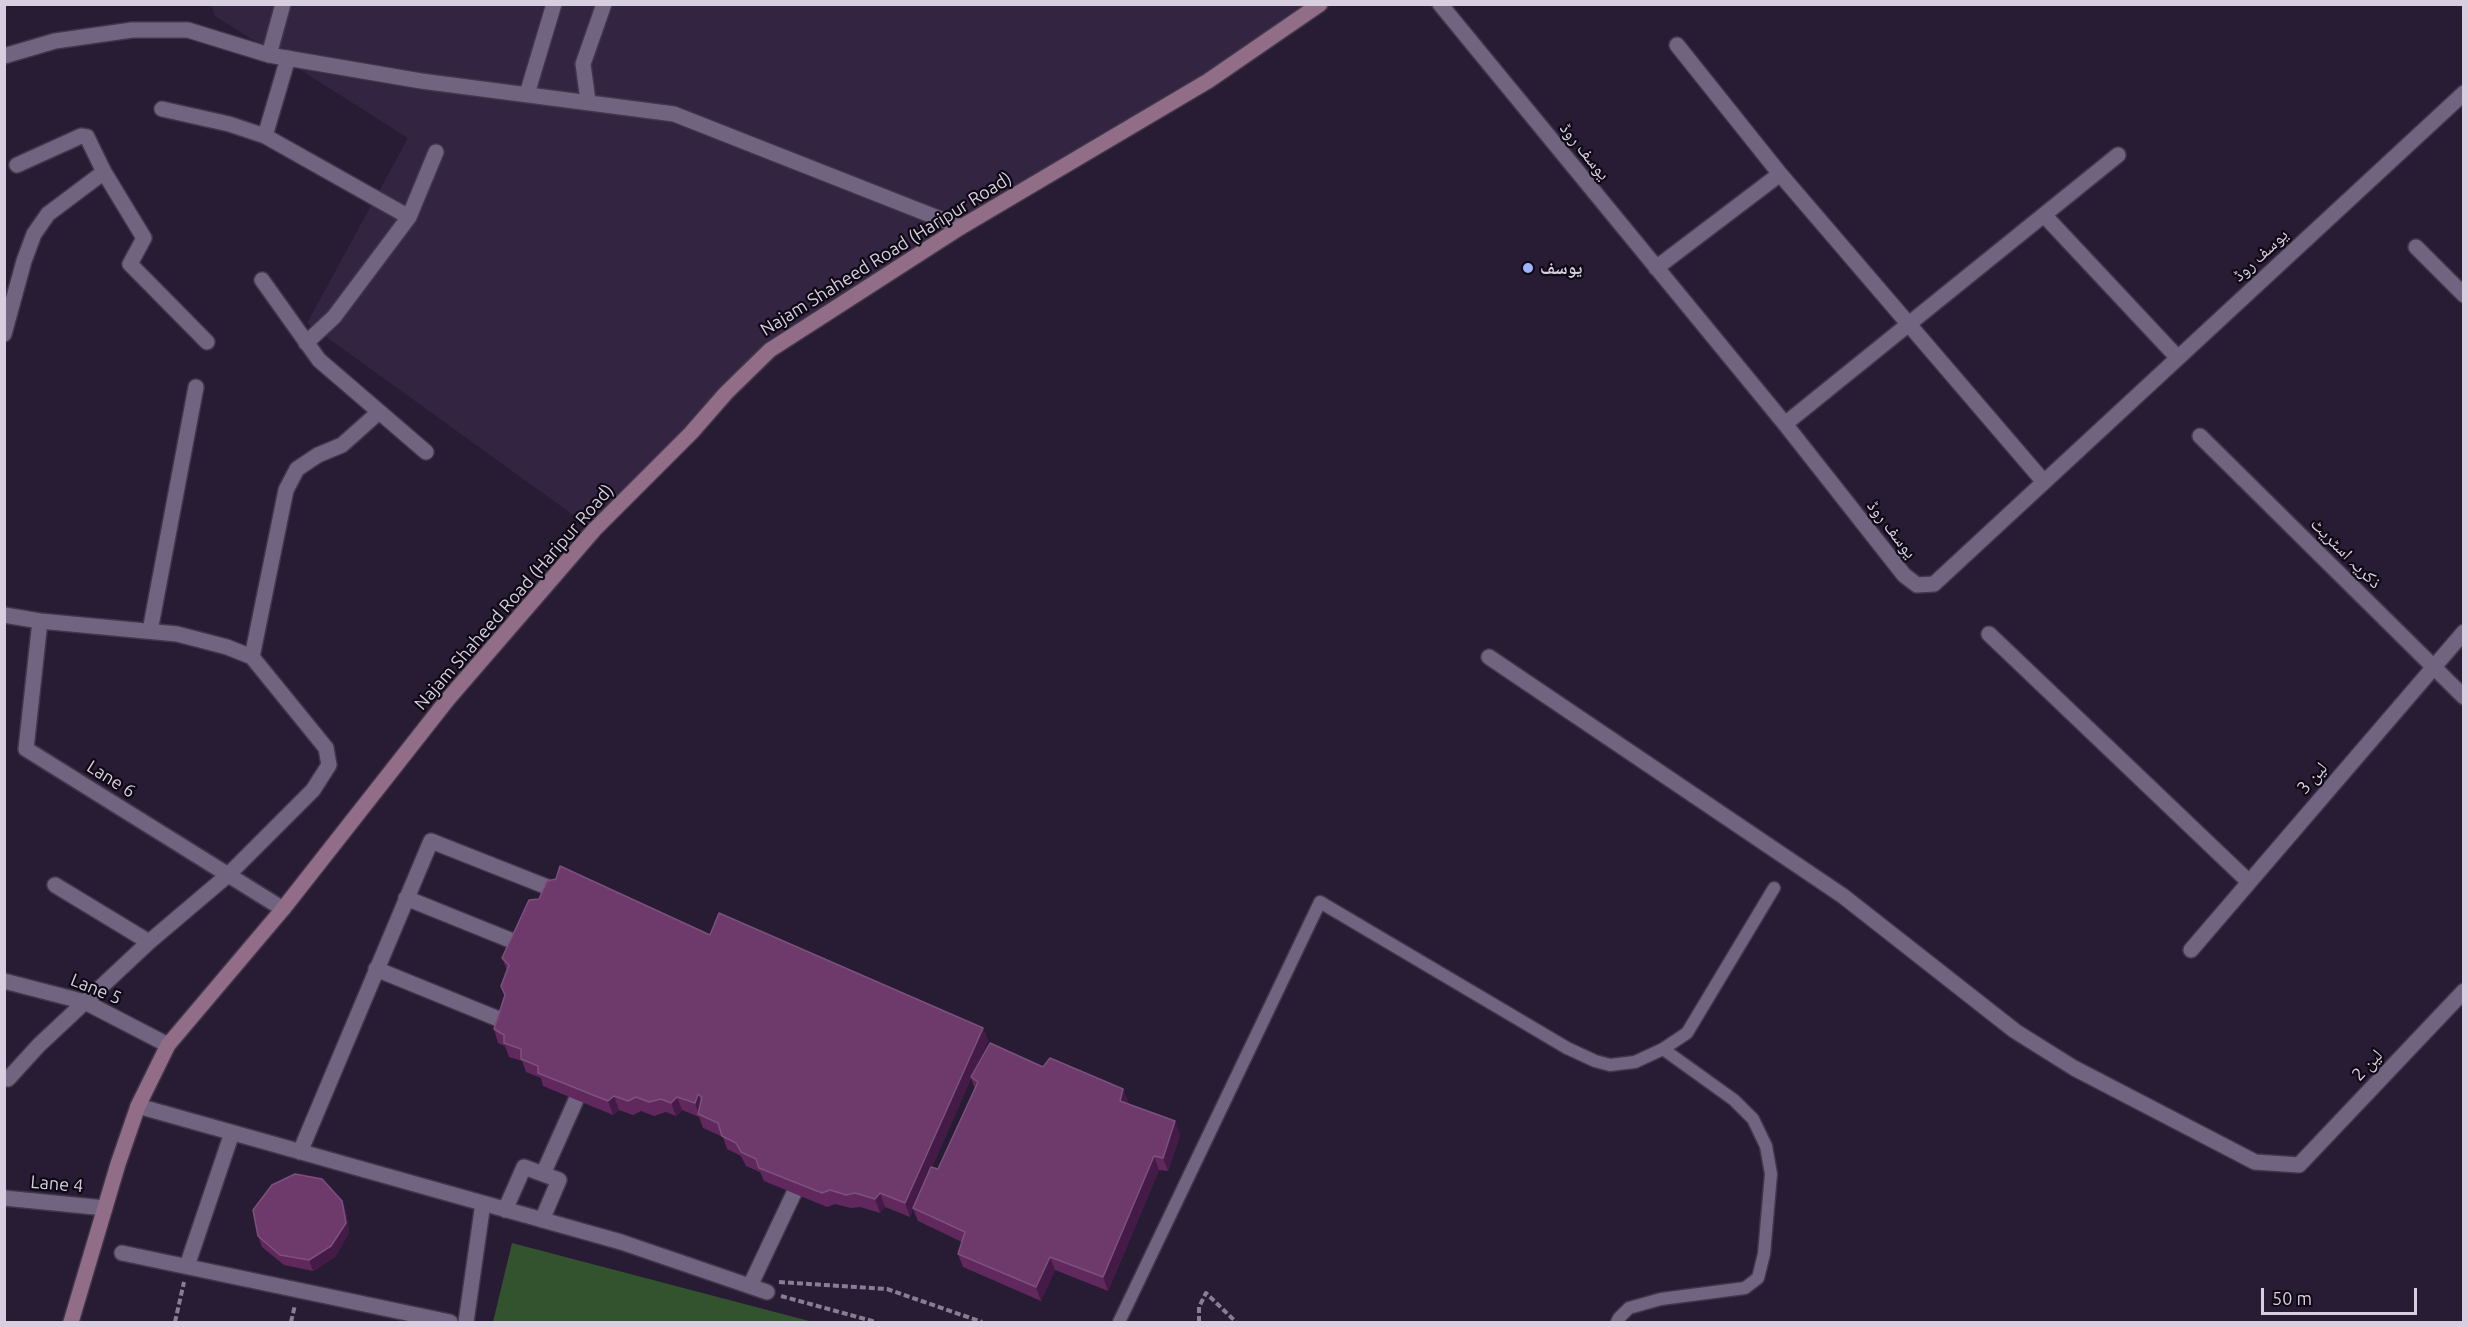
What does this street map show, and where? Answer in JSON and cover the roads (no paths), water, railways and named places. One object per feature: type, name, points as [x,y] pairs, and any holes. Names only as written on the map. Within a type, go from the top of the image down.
[{"type":"main road","name":"Najam Shaheed Road (Haripur Road)","points":[[71,1323],[138,1106],[168,1045],[284,909],[463,681],[594,530],[770,350],[961,227],[1208,81],[1320,4]]},
{"type":"street","points":[[269,55],[283,4]]},
{"type":"street","points":[[527,94],[554,4]]},
{"type":"street","points":[[588,101],[583,64],[604,4]]},
{"type":"street","name":"یوسف روڈ","points":[[1440,4],[1785,424],[1904,575],[1917,585],[1934,584],[2463,93]]},
{"type":"street","points":[[4,56],[55,41],[132,30],[188,30],[269,55],[421,81],[674,114],[961,227]]},
{"type":"street","points":[[1677,45],[1780,174],[2044,482]]},
{"type":"street","points":[[265,136],[288,58]]},
{"type":"street","points":[[162,109],[229,124],[265,136],[409,217]]},
{"type":"street","points":[[17,165],[81,136],[87,137],[104,172],[144,238],[130,264],[207,342]]},
{"type":"street","points":[[306,343],[334,317],[409,217],[436,152]]},
{"type":"street","points":[[1785,424],[2118,155]]},
{"type":"street","points":[[4,334],[24,261],[34,234],[48,214],[104,172]]},
{"type":"street","points":[[1656,268],[1780,174]]},
{"type":"street","points":[[2044,214],[2178,358]]},
{"type":"street","points":[[2416,247],[2463,295]]},
{"type":"street","points":[[262,280],[319,360],[426,452]]},
{"type":"street","points":[[150,631],[196,387]]},
{"type":"street","points":[[252,657],[286,490],[297,469],[318,455],[342,445],[379,412]]},
{"type":"street","name":"ذکریہ اسٹریٹ","points":[[2200,436],[2463,697]]},
{"type":"street","points":[[4,615],[40,621],[177,634],[227,647],[252,657],[326,748],[329,765],[313,790],[228,875],[149,942],[39,1045],[8,1079]]},
{"type":"street","name":"Lane 6","points":[[40,621],[26,749],[284,909]]},
{"type":"street","name":"لین 3","points":[[2190,950],[2463,632]]},
{"type":"street","points":[[1989,634],[2248,882]]},
{"type":"street","name":"لین 2","points":[[1489,657],[1843,896],[2015,1030],[2064,1062],[2255,1162],[2299,1165],[2463,991]]},
{"type":"street","points":[[300,1152],[431,841],[560,892]]},
{"type":"street","points":[[55,885],[149,942]]},
{"type":"street","points":[[406,898],[520,944]]},
{"type":"street","points":[[376,969],[506,1022]]},
{"type":"street","name":"Lane 5","points":[[4,981],[86,1002],[168,1045]]},
{"type":"street","points":[[543,1174],[576,1100]]},
{"type":"street","points":[[138,1106],[621,1242],[767,1292]]},
{"type":"street","points":[[187,1266],[232,1132]]},
{"type":"street","points":[[505,1210],[524,1167],[559,1180],[542,1220]]},
{"type":"street","points":[[750,1286],[794,1193]]},
{"type":"street","name":"Lane 4","points":[[4,1198],[105,1208]]},
{"type":"street","points":[[466,1323],[483,1203]]},
{"type":"street","points":[[122,1253],[450,1323]]},
{"type":"lane","points":[[1119,1323],[1320,902],[1567,1048],[1610,1065],[1635,1062],[1663,1049],[1687,1033],[1774,888]]},
{"type":"lane","points":[[1617,1323],[1618,1318],[1629,1308],[1650,1302],[1745,1288],[1758,1278],[1764,1254],[1771,1174],[1766,1146],[1753,1119],[1734,1100],[1663,1049]]},
{"type":"place","name":"یوسف","points":[[1528,268]]}]
